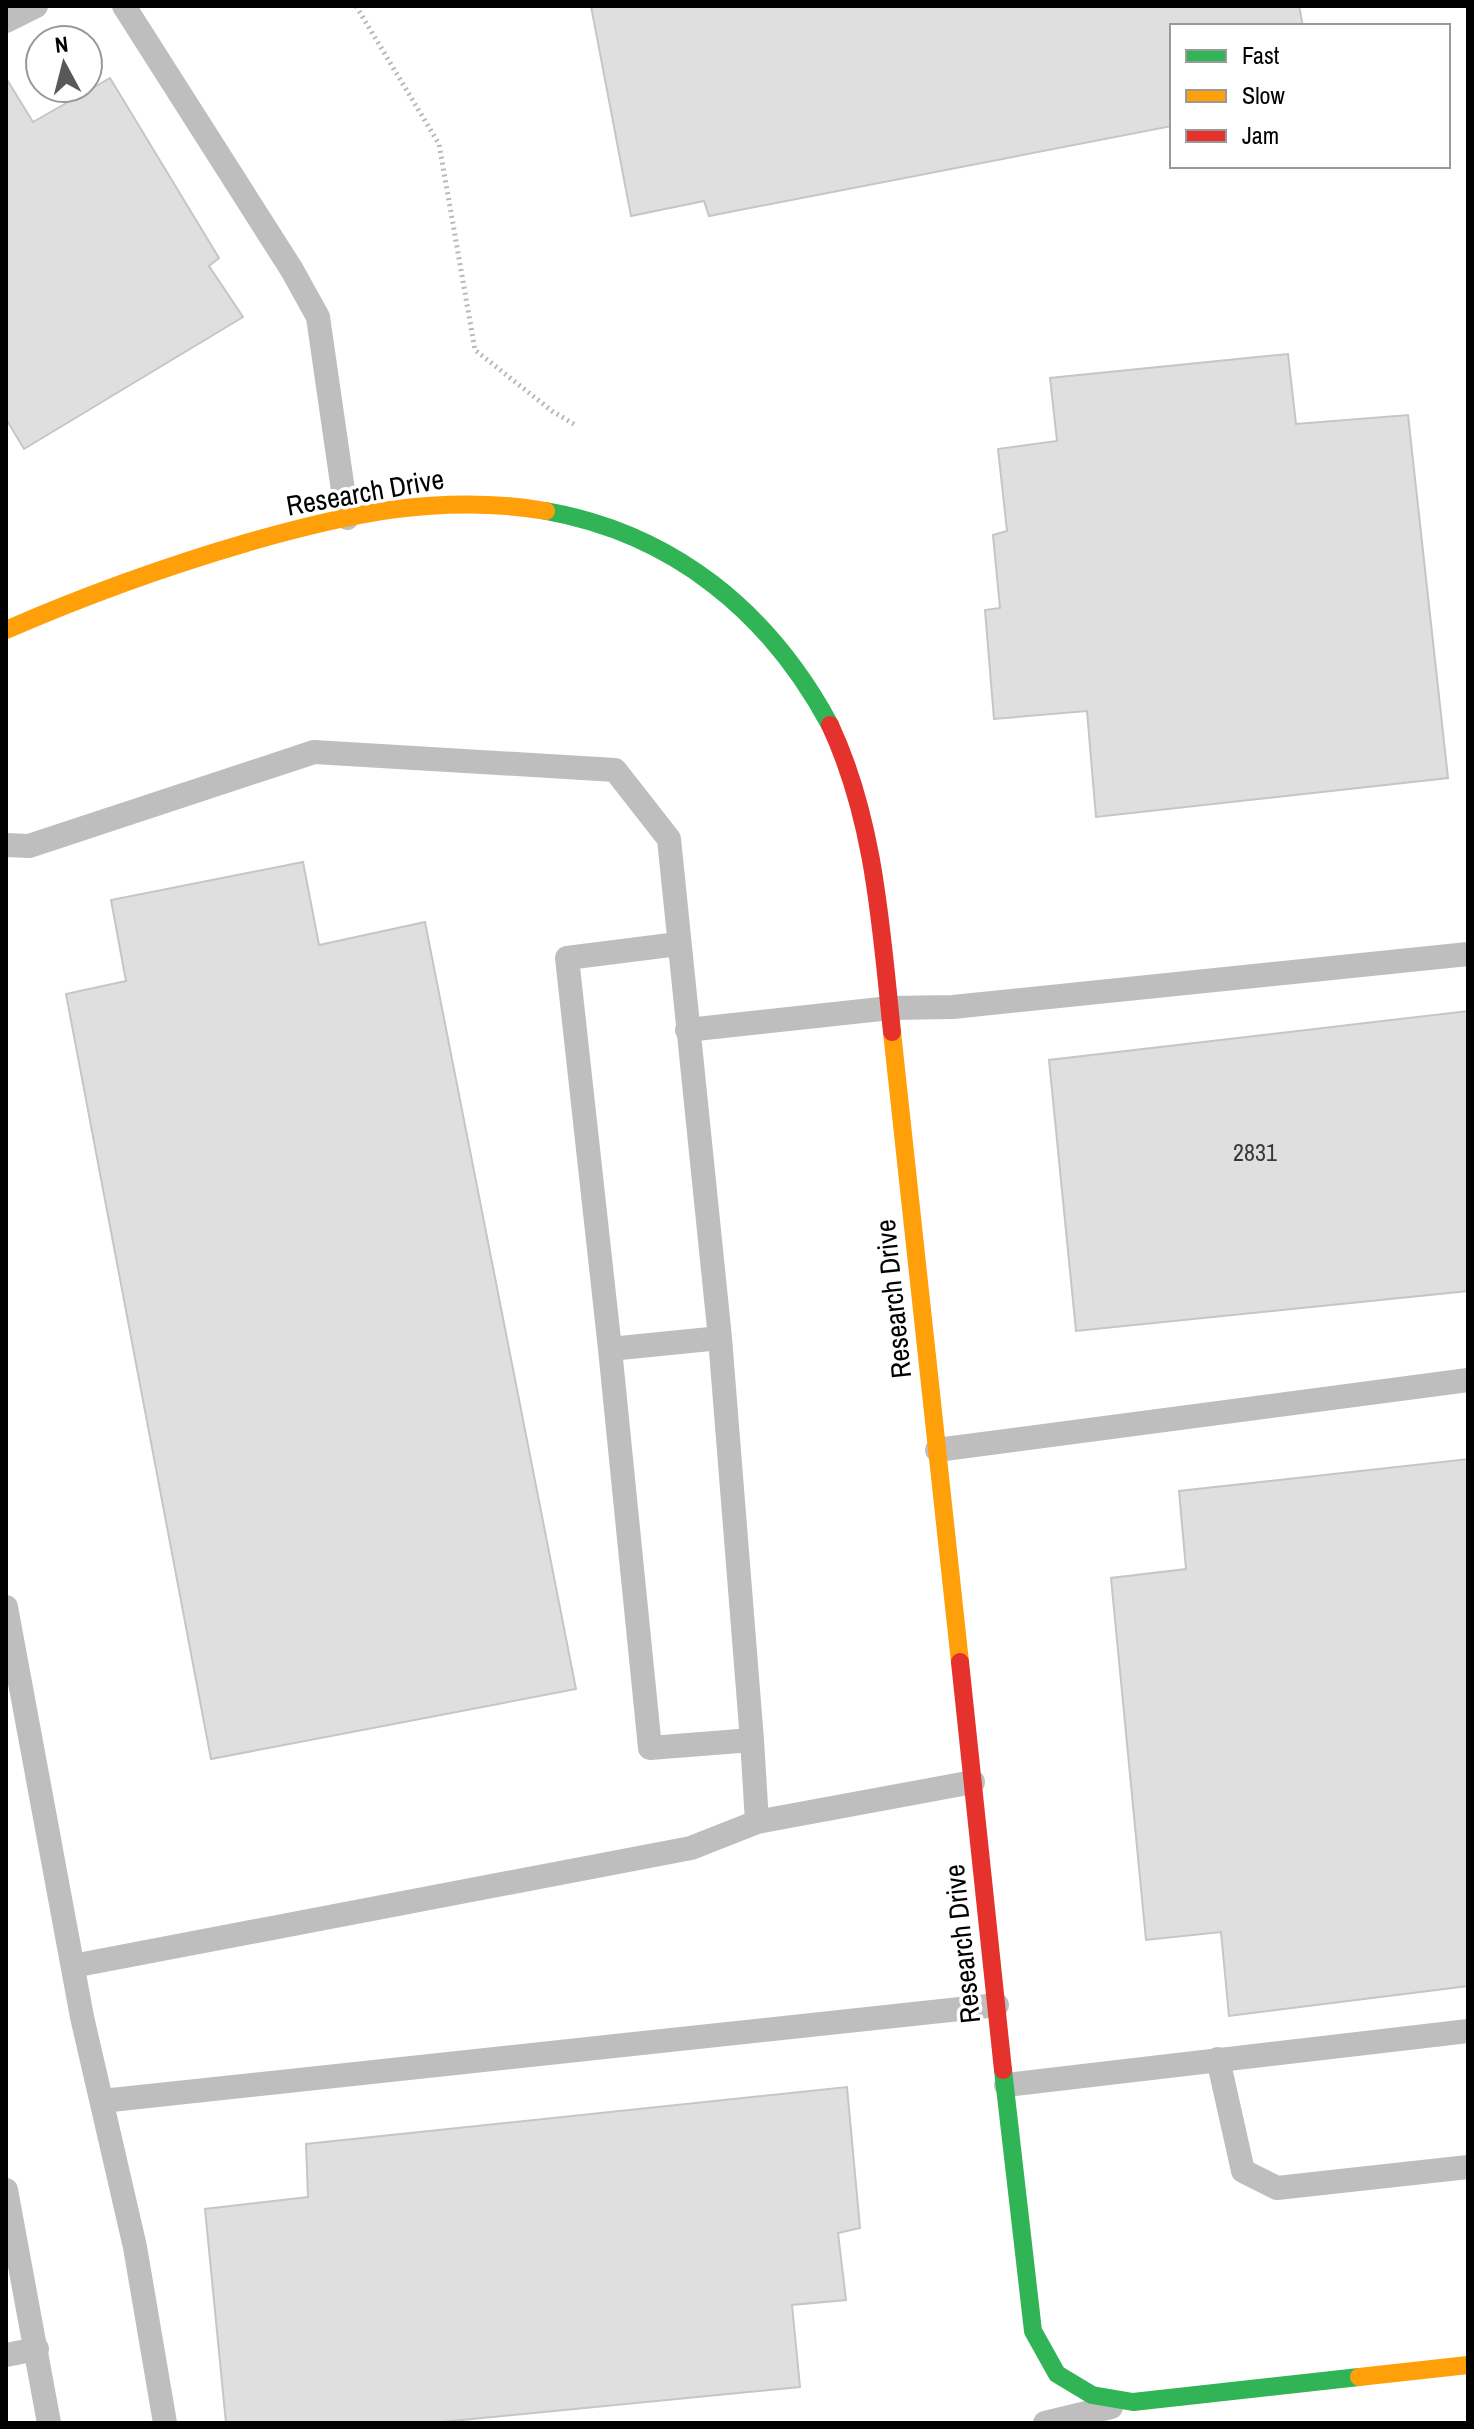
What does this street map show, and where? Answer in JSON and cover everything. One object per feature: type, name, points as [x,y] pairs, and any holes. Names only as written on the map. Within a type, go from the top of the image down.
[{"type":"street","name":"Research Drive","points":[[6,630],[80,598],[232,547],[347,518],[401,509],[488,503],[559,514],[610,529],[649,545],[730,596],[770,637],[803,681],[838,743],[868,839],[877,892],[1033,2331],[1057,2374],[1092,2395],[1133,2402],[1468,2365]]},
{"type":"lane","points":[[6,21],[36,6]]},
{"type":"lane","points":[[124,6],[292,270],[318,317],[347,518]]},
{"type":"lane","points":[[6,845],[29,846],[314,752],[615,770],[669,839],[720,1338],[757,1822]]},
{"type":"lane","points":[[678,944],[567,958],[650,1748],[752,1740]]},
{"type":"lane","points":[[687,1030],[890,1008],[953,1007],[1468,954]]},
{"type":"lane","points":[[610,1349],[720,1338]]},
{"type":"lane","points":[[937,1450],[1468,1380]]},
{"type":"lane","points":[[6,1607],[73,1966],[135,2247],[165,2423]]},
{"type":"lane","points":[[73,1966],[691,1848],[757,1822],[973,1782]]},
{"type":"lane","points":[[102,2101],[997,2005]]},
{"type":"lane","points":[[1006,2085],[1468,2031]]},
{"type":"lane","points":[[1218,2059],[1243,2171],[1277,2188],[1468,2167]]},
{"type":"lane","points":[[6,2190],[49,2423]]},
{"type":"lane","points":[[6,2355],[37,2349]]},
{"type":"lane","points":[[1045,2423],[1133,2402]]},
{"type":"lane","points":[[1110,2423],[1133,2402]]},
{"type":"path","points":[[356,6],[439,144],[475,350],[552,411],[577,426]]},
{"type":"building","points":[[591,6],[1299,6],[1303,24],[1170,24],[1170,126],[709,216],[704,201],[631,216]]},
{"type":"building","points":[[6,78],[33,122],[64,104],[104,104],[104,81],[110,78],[219,258],[209,266],[243,317],[24,449],[6,419]]},
{"type":"building","points":[[1288,354],[1296,424],[1408,415],[1448,778],[1096,817],[1087,711],[994,719],[985,610],[1000,608],[993,535],[1007,531],[998,449],[1057,441],[1050,378]]},
{"type":"building","points":[[303,862],[319,945],[425,922],[576,1689],[211,1759],[66,994],[126,981],[111,900]]},
{"type":"building","points":[[1468,1011],[1468,1291],[1076,1331],[1049,1060]]},
{"type":"building","points":[[1468,1459],[1468,1986],[1229,2016],[1221,1932],[1146,1940],[1111,1578],[1186,1569],[1179,1491]]},
{"type":"building","points":[[847,2087],[860,2228],[838,2233],[846,2300],[792,2305],[800,2387],[432,2423],[226,2423],[205,2209],[308,2197],[306,2144]]},
{"type":"traffic: fast","points":[[546,511],[592,522],[636,538],[676,559],[713,584],[778,647],[806,684],[830,725]]},
{"type":"traffic: fast","points":[[1003,2070],[1033,2331],[1057,2374],[1092,2395],[1133,2402],[1359,2377]]},
{"type":"traffic: slow","points":[[6,630],[155,572],[320,523],[394,509],[431,506],[469,504],[546,511]]},
{"type":"traffic: slow","points":[[892,1032],[960,1662]]},
{"type":"traffic: slow","points":[[1359,2377],[1468,2365]]},
{"type":"traffic: jam","points":[[830,725],[857,799],[874,876],[892,1032]]},
{"type":"traffic: jam","points":[[960,1662],[1003,2070]]}]
